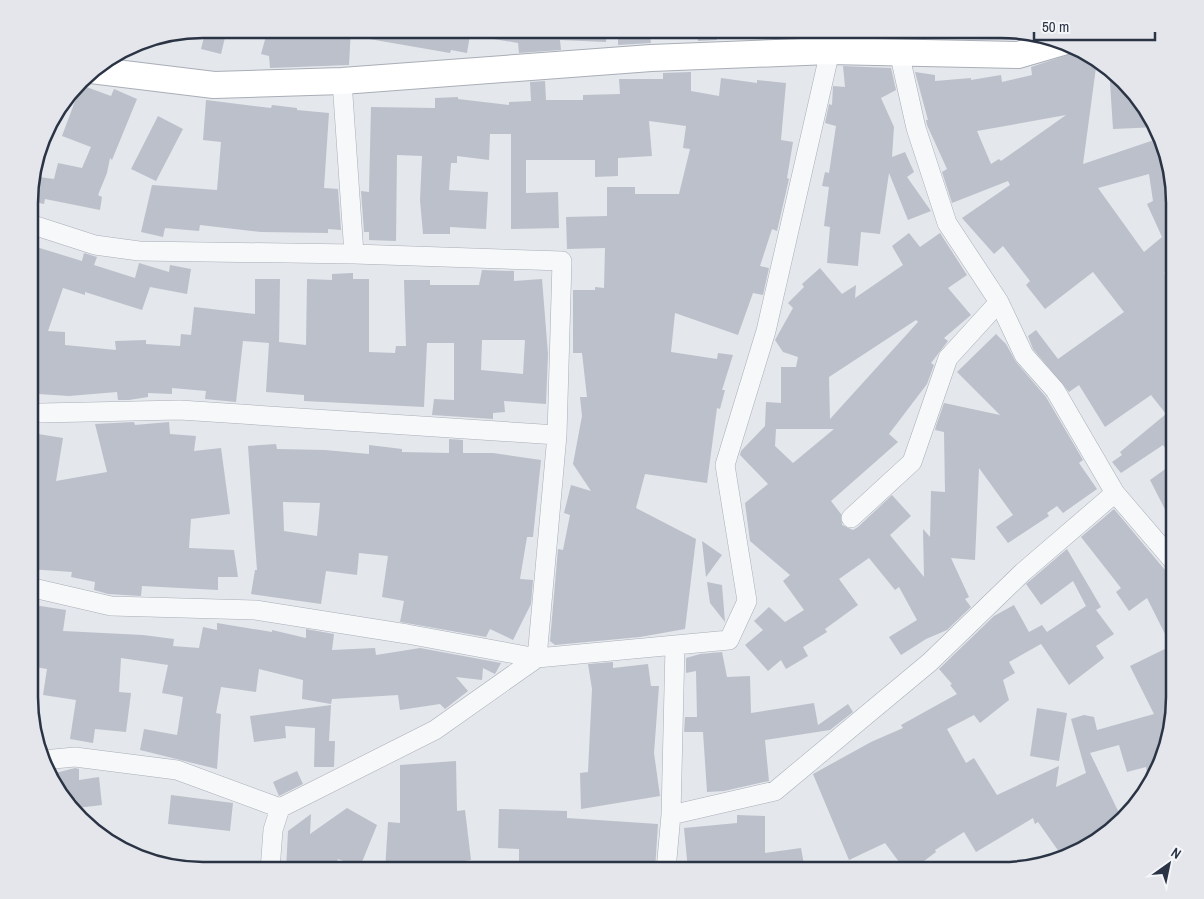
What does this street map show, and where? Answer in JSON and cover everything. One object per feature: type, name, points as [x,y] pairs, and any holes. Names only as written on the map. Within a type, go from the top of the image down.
[{"type":"street","points":[[38,589],[110,606],[255,610],[408,634],[537,658],[730,640],[747,601],[725,464],[766,331],[832,40]]},
{"type":"street","points":[[103,71],[214,85],[342,81],[651,58],[832,40],[899,52],[1018,55],[1052,45]]},
{"type":"street","points":[[899,52],[916,128],[947,223],[999,302],[1024,355],[1055,390],[1115,494],[1166,554]]},
{"type":"street","points":[[342,81],[354,254]]},
{"type":"street","points":[[38,227],[95,245],[139,251],[354,254],[562,261],[557,435],[537,658],[435,730],[280,808],[273,830],[271,861]]},
{"type":"street","points":[[851,518],[912,462],[948,358],[999,302]]},
{"type":"street","points":[[41,413],[180,410],[557,435]]},
{"type":"street","points":[[671,815],[776,791],[930,662],[1023,572],[1115,494]]},
{"type":"street","points":[[667,862],[671,815],[675,646]]},
{"type":"street","points":[[50,759],[75,757],[177,770],[280,808]]},
{"type":"building","points":[[204,38],[225,38],[221,54],[201,49]]},
{"type":"building","points":[[265,38],[350,38],[349,65],[270,68],[269,56],[261,54]]},
{"type":"building","points":[[364,38],[470,38],[467,53],[451,50],[450,53]]},
{"type":"building","points":[[488,38],[606,38],[606,42],[560,40],[561,50],[519,53],[518,43]]},
{"type":"building","points":[[618,38],[650,38],[651,43],[618,45]]},
{"type":"building","points":[[698,38],[717,38],[717,40],[698,41]]},
{"type":"building","points":[[1012,38],[1014,40],[962,39]]},
{"type":"building","points":[[1072,53],[1096,68],[1083,164],[1154,140],[1158,149],[1165,181],[1166,202],[1166,272],[1164,273],[1166,276],[1166,414],[1151,395],[1105,427],[1079,385],[1069,392],[1033,349],[1028,336],[1036,330],[1058,359],[1124,312],[1093,272],[1045,309],[1026,285],[1030,281],[1003,246],[994,254],[962,218],[1010,185],[1008,181],[952,203],[942,172],[947,169],[927,125],[926,120],[928,120],[915,72],[935,75],[935,81],[971,78],[971,80],[1001,75],[1002,82],[1032,75],[1031,67]],"holes":[[[1066,115],[1001,161],[999,159],[991,164],[977,131]],[[1149,174],[1153,201],[1147,204],[1162,237],[1144,252],[1098,188]]]},
{"type":"building","points":[[843,66],[891,68],[896,90],[881,98],[894,127],[892,157],[905,152],[914,172],[907,177],[931,211],[908,220],[889,173],[880,234],[861,232],[858,266],[827,263],[830,227],[824,226],[829,187],[822,186],[825,172],[829,173],[836,126],[825,123],[829,104],[832,105],[833,86],[845,87]]},
{"type":"building","points":[[691,72],[691,91],[719,96],[721,78],[757,83],[757,80],[786,83],[781,140],[793,142],[787,178],[789,179],[777,231],[772,229],[760,266],[769,268],[763,295],[753,293],[738,335],[675,313],[671,352],[717,359],[718,353],[733,355],[722,390],[725,390],[720,409],[717,408],[707,483],[645,474],[636,508],[696,539],[685,629],[640,637],[555,645],[550,641],[558,549],[563,550],[570,515],[564,513],[571,485],[591,491],[573,464],[582,416],[580,397],[587,397],[582,353],[573,353],[573,290],[595,290],[595,287],[604,288],[605,248],[567,249],[566,217],[607,216],[607,187],[635,187],[635,194],[679,194],[690,149],[683,148],[686,126],[649,121],[652,156],[618,158],[618,176],[595,177],[595,160],[526,160],[526,193],[558,192],[559,228],[511,229],[511,134],[490,134],[489,160],[457,156],[457,163],[451,163],[449,190],[488,192],[486,229],[450,227],[450,234],[423,234],[420,200],[422,156],[397,155],[396,241],[369,240],[369,232],[364,232],[361,191],[369,192],[371,107],[435,108],[435,98],[458,97],[458,99],[509,105],[509,102],[531,101],[530,82],[545,81],[546,100],[583,100],[583,95],[620,94],[619,79],[663,79],[663,73]]},
{"type":"building","points":[[1110,78],[1126,94],[1139,111],[1148,127],[1113,129]]},
{"type":"building","points":[[85,87],[111,96],[114,89],[137,99],[112,160],[110,158],[107,173],[98,195],[102,197],[100,210],[45,199],[44,204],[38,203],[40,177],[54,179],[58,163],[82,168],[91,147],[62,136],[77,95]]},
{"type":"building","points":[[206,100],[271,108],[272,105],[329,113],[324,188],[338,189],[341,230],[328,229],[328,233],[261,232],[200,225],[199,231],[165,228],[163,237],[141,232],[152,185],[217,190],[221,142],[203,140]]},
{"type":"building","points":[[158,116],[183,129],[156,181],[131,169]]},
{"type":"building","points":[[909,233],[920,247],[940,233],[967,275],[948,288],[971,315],[944,338],[948,341],[931,363],[934,365],[927,384],[889,434],[898,442],[831,501],[841,514],[842,525],[853,530],[858,527],[892,495],[911,516],[890,535],[924,577],[923,529],[930,537],[931,491],[945,492],[944,432],[935,430],[936,426],[944,403],[1000,415],[957,372],[996,334],[1006,344],[1016,362],[1046,397],[1083,460],[1079,463],[1097,489],[1063,513],[1057,506],[1047,513],[1049,516],[1008,543],[996,527],[1013,515],[979,468],[975,560],[951,558],[969,597],[965,599],[971,607],[947,630],[926,639],[901,655],[889,637],[917,620],[899,587],[895,590],[869,558],[839,579],[858,605],[825,629],[827,632],[803,647],[808,656],[786,669],[781,660],[768,671],[745,645],[763,630],[754,621],[769,607],[785,622],[804,610],[783,581],[790,575],[750,541],[745,503],[768,484],[740,455],[741,451],[765,426],[766,402],[781,403],[781,367],[796,367],[798,357],[783,352],[775,340],[793,308],[788,303],[804,287],[802,284],[820,268],[842,294],[856,285],[855,298],[903,265],[892,246]],"holes":[[[916,320],[918,322],[830,419],[829,377]],[[776,429],[834,429],[793,463],[775,446]]]},
{"type":"building","points":[[38,247],[82,261],[84,253],[97,257],[94,265],[135,278],[139,263],[169,272],[170,265],[191,269],[187,294],[150,287],[142,310],[85,292],[85,295],[63,288],[48,331],[65,332],[65,345],[116,350],[115,341],[146,340],[146,344],[180,346],[181,334],[191,335],[194,307],[255,314],[255,279],[280,279],[279,342],[306,345],[307,279],[332,280],[332,274],[353,273],[353,279],[369,279],[369,352],[395,353],[396,346],[406,346],[404,280],[430,280],[430,285],[479,285],[482,270],[514,271],[514,281],[542,279],[548,354],[546,404],[504,401],[505,412],[493,413],[493,419],[432,415],[434,399],[454,400],[454,343],[427,343],[424,407],[304,401],[304,395],[266,392],[269,343],[243,341],[236,402],[205,399],[206,391],[172,388],[172,394],[148,393],[148,397],[129,400],[118,400],[117,392],[69,396],[38,394]],"holes":[[[482,340],[525,340],[523,374],[481,370]]]},
{"type":"building","points":[[1166,414],[1166,449],[1163,445],[1121,473],[1112,462],[1122,455],[1120,452]]},
{"type":"building","points":[[134,422],[135,425],[169,422],[170,434],[196,436],[194,451],[221,448],[230,514],[191,519],[189,548],[234,550],[238,577],[218,577],[218,590],[142,586],[141,596],[108,594],[94,590],[95,582],[71,577],[72,572],[38,570],[38,434],[63,438],[56,481],[107,472],[95,424]]},
{"type":"building","points":[[449,439],[463,440],[463,453],[493,453],[541,460],[533,537],[527,537],[520,579],[533,580],[531,604],[513,640],[490,629],[486,637],[400,622],[404,601],[382,597],[388,556],[359,553],[357,575],[326,571],[321,604],[251,594],[255,570],[257,570],[248,446],[276,444],[277,449],[325,450],[369,454],[369,445],[402,449],[402,452],[449,453]],"holes":[[[283,502],[320,503],[317,536],[284,531]]]},
{"type":"building","points":[[1166,468],[1166,511],[1150,480]]},
{"type":"building","points":[[1114,509],[1166,571],[1166,636],[1147,598],[1129,611],[1116,592],[1121,588],[1081,537]]},
{"type":"building","points":[[702,541],[722,555],[706,577]]},
{"type":"building","points":[[1067,549],[1101,607],[1096,610],[1114,634],[1096,646],[1104,658],[1069,685],[1041,644],[1009,662],[1015,673],[1003,680],[1009,700],[980,723],[974,715],[947,729],[966,763],[974,758],[997,795],[1059,766],[1056,787],[1086,773],[1071,719],[1084,715],[1094,717],[1097,730],[1154,714],[1130,666],[1166,648],[1166,707],[1163,729],[1158,750],[1147,773],[1146,767],[1127,772],[1119,745],[1090,753],[1119,812],[1093,834],[1059,851],[1038,822],[1035,824],[1033,818],[976,852],[964,832],[935,850],[936,852],[923,862],[899,862],[885,843],[849,860],[813,774],[871,742],[903,728],[901,725],[957,694],[950,685],[952,684],[939,669],[994,616],[1014,605],[1029,632],[1042,625],[1047,632],[1086,606],[1073,581],[1041,605],[1026,584]]},
{"type":"building","points":[[707,582],[722,585],[725,622],[710,603]]},
{"type":"building","points":[[38,606],[66,610],[63,631],[143,635],[174,639],[173,646],[199,648],[203,627],[217,630],[217,623],[272,632],[272,630],[306,638],[306,629],[334,634],[332,650],[375,648],[376,655],[420,648],[501,663],[495,674],[483,668],[482,680],[456,677],[468,691],[445,709],[440,704],[400,710],[398,695],[332,699],[331,704],[302,699],[303,680],[259,669],[256,692],[221,687],[216,713],[221,714],[217,769],[140,750],[144,729],[177,735],[183,697],[162,693],[168,665],[121,658],[119,692],[131,693],[126,732],[95,729],[93,743],[70,739],[76,700],[43,695],[47,669],[38,668]]},
{"type":"building","points":[[722,652],[727,677],[750,676],[751,713],[814,703],[818,725],[848,704],[853,712],[830,730],[765,740],[769,781],[724,791],[707,792],[703,732],[684,732],[685,717],[697,717],[696,671],[686,673],[686,658],[700,654]]},
{"type":"building","points":[[613,662],[613,668],[648,664],[651,686],[659,686],[654,753],[660,796],[581,809],[580,773],[588,772],[592,689],[588,664]]},
{"type":"building","points":[[331,705],[329,741],[335,741],[334,767],[314,767],[315,728],[285,726],[286,738],[254,742],[250,716]]},
{"type":"building","points":[[1037,708],[1067,713],[1059,761],[1030,756]]},
{"type":"building","points":[[456,761],[457,811],[465,810],[471,860],[386,861],[388,822],[400,823],[400,765]]},
{"type":"building","points":[[75,768],[79,769],[79,780],[99,777],[102,805],[81,808],[56,773]]},
{"type":"building","points":[[297,771],[303,784],[279,796],[273,782]]},
{"type":"building","points":[[171,795],[233,803],[230,831],[168,824]]},
{"type":"building","points":[[347,808],[377,825],[362,861],[344,861],[338,859],[337,861],[286,861],[288,831],[311,814],[310,834]]},
{"type":"building","points":[[499,809],[567,811],[567,818],[658,824],[656,862],[519,861],[519,849],[498,848]]},
{"type":"building","points":[[737,815],[765,816],[765,853],[801,848],[804,862],[687,862],[684,828],[737,823]]}]
